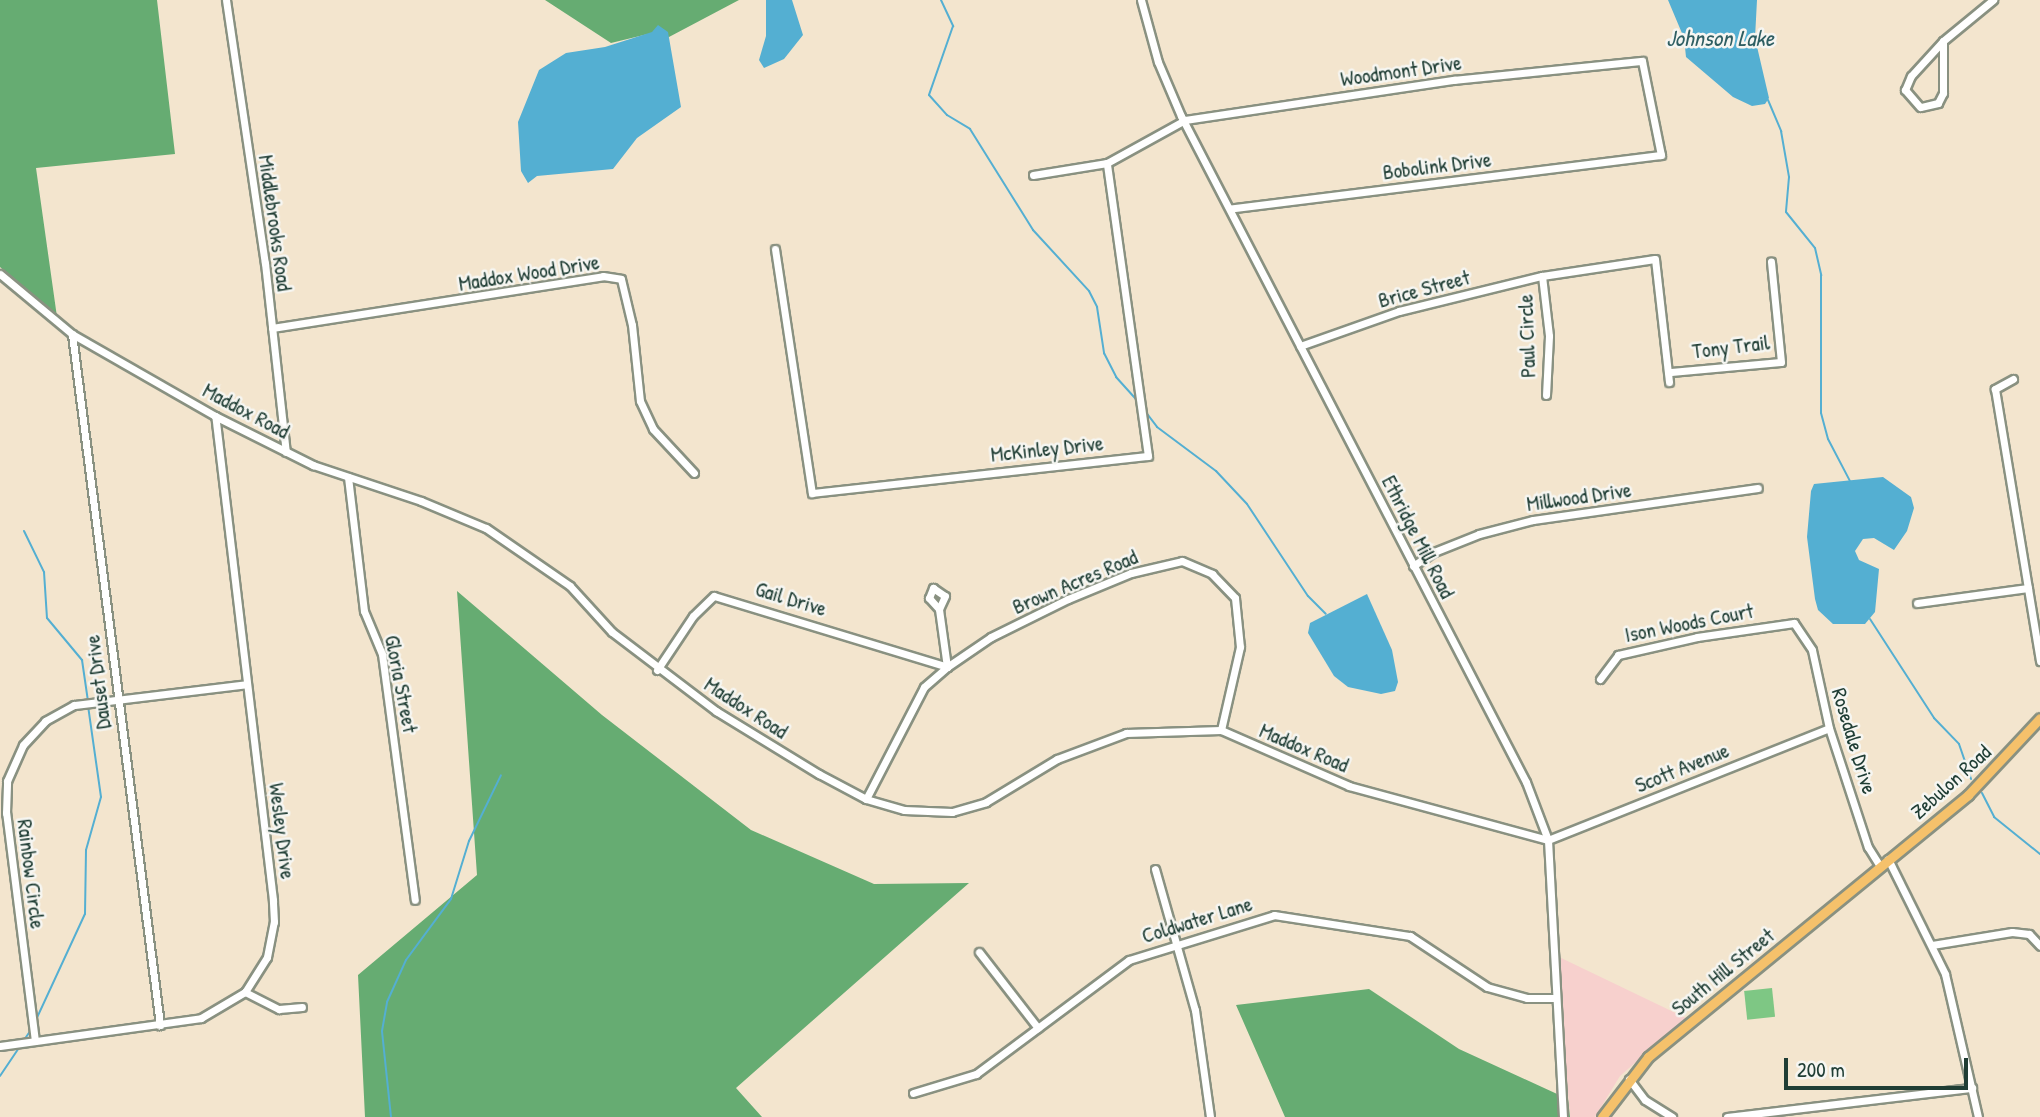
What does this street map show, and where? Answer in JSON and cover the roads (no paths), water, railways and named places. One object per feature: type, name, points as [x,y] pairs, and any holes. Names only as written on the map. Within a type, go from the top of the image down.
[{"type":"main road","name":"Zebulon Road","points":[[1880,866],[1968,795],[2040,718]]},
{"type":"main road","name":"South Hill Street","points":[[1602,1117],[1628,1078],[1719,997],[1880,866]]},
{"type":"street","name":"Middlebrooks Road","points":[[226,0],[272,328],[286,452]]},
{"type":"street","name":"Ethridge Mill Road","points":[[1141,0],[1158,62],[1185,120],[1526,782],[1548,840],[1563,1117]]},
{"type":"street","points":[[1943,41],[1943,93],[1938,103],[1920,107],[1905,90],[1911,76],[1943,41],[1993,0]]},
{"type":"street","name":"Woodmont Drive","points":[[1185,120],[1454,80],[1642,61],[1661,155],[1648,156]]},
{"type":"street","points":[[1033,175],[1107,163],[1185,120]]},
{"type":"street","name":"Bobolink Drive","points":[[1230,209],[1648,156]]},
{"type":"street","name":"McKinley Drive","points":[[775,249],[812,493],[1148,456],[1107,163]]},
{"type":"street","name":"Brice Street","points":[[1300,346],[1399,312],[1542,276],[1655,259],[1671,372]]},
{"type":"street","name":"Tony Trail","points":[[1671,372],[1781,362],[1771,261]]},
{"type":"street","name":"Maddox Road","points":[[0,274],[72,334],[215,416],[286,452],[486,528],[532,556],[570,586],[612,632],[657,670],[819,774],[866,799],[904,810],[952,812],[986,802],[1057,760],[1126,733],[1221,730],[1349,786],[1548,840]]},
{"type":"street","name":"Maddox Wood Drive","points":[[272,328],[603,276],[621,279],[632,325],[640,401],[653,429],[694,473]]},
{"type":"street","name":"Paul Circle","points":[[1542,276],[1549,336],[1546,395]]},
{"type":"street","name":"Dauset Drive","points":[[72,334],[160,1025]]},
{"type":"street","points":[[1669,382],[1671,372]]},
{"type":"street","points":[[2013,379],[1995,389],[2040,661]]},
{"type":"street","name":"Wesley Drive","points":[[0,1046],[160,1025],[214,1013],[245,992],[267,957],[274,922],[215,416]]},
{"type":"street","name":"Gloria Street","points":[[348,477],[365,611],[382,654],[415,900]]},
{"type":"street","name":"Millwood Drive","points":[[1413,566],[1434,552],[1479,534],[1533,520],[1758,488]]},
{"type":"street","name":"Brown Acres Road","points":[[866,799],[924,687],[947,667],[991,637],[1068,599],[1131,573],[1182,561],[1213,574],[1235,598],[1241,647],[1221,730]]},
{"type":"street","points":[[1917,603],[2028,588]]},
{"type":"street","name":"Gail Drive","points":[[657,670],[693,616],[714,596],[947,667]]},
{"type":"street","points":[[939,609],[947,667]]},
{"type":"street","name":"Ison Woods Court","points":[[1600,679],[1618,655],[1645,647],[1759,626],[1796,626]]},
{"type":"street","name":"Rosedale Drive","points":[[1796,626],[1812,650],[1829,728],[1868,847],[1880,866]]},
{"type":"street","name":"Rainbow Circle","points":[[34,1041],[5,813],[7,781],[23,745],[44,721],[74,705],[247,684]]},
{"type":"street","name":"Scott Avenue","points":[[1548,840],[1829,728]]},
{"type":"street","points":[[1888,859],[1945,974],[1978,1117]]},
{"type":"street","points":[[1155,869],[1195,1010],[1210,1117]]},
{"type":"street","name":"Coldwater Lane","points":[[913,1093],[963,1081],[1038,1028],[1111,970],[1177,942],[1274,915],[1328,920],[1410,936],[1487,987],[1505,994],[1556,998]]},
{"type":"street","points":[[1932,945],[2011,932],[2029,934],[2040,946]]},
{"type":"street","points":[[979,952],[1038,1028]]},
{"type":"street","points":[[245,992],[279,1009],[302,1007]]},
{"type":"street","points":[[1628,1078],[1645,1100],[1672,1117]]},
{"type":"street","points":[[1727,1117],[1972,1087]]},
{"type":"water","points":[[766,0],[792,0],[803,35],[784,59],[764,68],[759,60],[766,36]]},
{"type":"water","name":"Johnson Lake","points":[[1668,0],[1757,0],[1755,38],[1769,98],[1765,104],[1752,106],[1733,97],[1686,57],[1684,38]]},
{"type":"water","points":[[658,25],[668,32],[681,107],[637,138],[613,169],[537,176],[528,183],[521,171],[518,122],[539,70],[566,53],[605,47],[652,32]]},
{"type":"water","points":[[1883,477],[1911,497],[1914,508],[1907,531],[1894,550],[1874,538],[1863,539],[1855,551],[1859,560],[1879,569],[1875,612],[1865,624],[1833,624],[1818,610],[1815,599],[1807,537],[1811,491],[1814,484]]},
{"type":"water","points":[[1367,594],[1392,650],[1398,682],[1395,691],[1381,694],[1348,687],[1334,676],[1308,633],[1310,623]]},
{"type":"waterway","points":[[941,0],[953,26],[929,95],[947,115],[970,129],[1033,230],[1089,291],[1097,307],[1104,353],[1116,377],[1137,400]]},
{"type":"waterway","points":[[1768,100],[1781,131],[1789,177],[1786,212],[1815,248],[1821,275],[1821,413],[1828,439],[1850,481]]},
{"type":"waterway","points":[[1145,411],[1157,427],[1216,471],[1247,504],[1308,596],[1326,614]]},
{"type":"waterway","points":[[24,531],[44,572],[47,618],[82,660],[88,701]]},
{"type":"waterway","points":[[1870,619],[1934,718],[1959,744],[1971,779]]},
{"type":"waterway","points":[[35,1022],[85,914],[86,850],[101,797],[88,706]]},
{"type":"waterway","points":[[391,1117],[382,1031],[387,1002],[406,960],[451,899],[469,841],[501,775]]},
{"type":"waterway","points":[[1982,793],[1994,817],[2040,854]]},
{"type":"waterway","points":[[24,1040],[31,1030]]},
{"type":"waterway","points":[[0,1076],[19,1048]]}]
